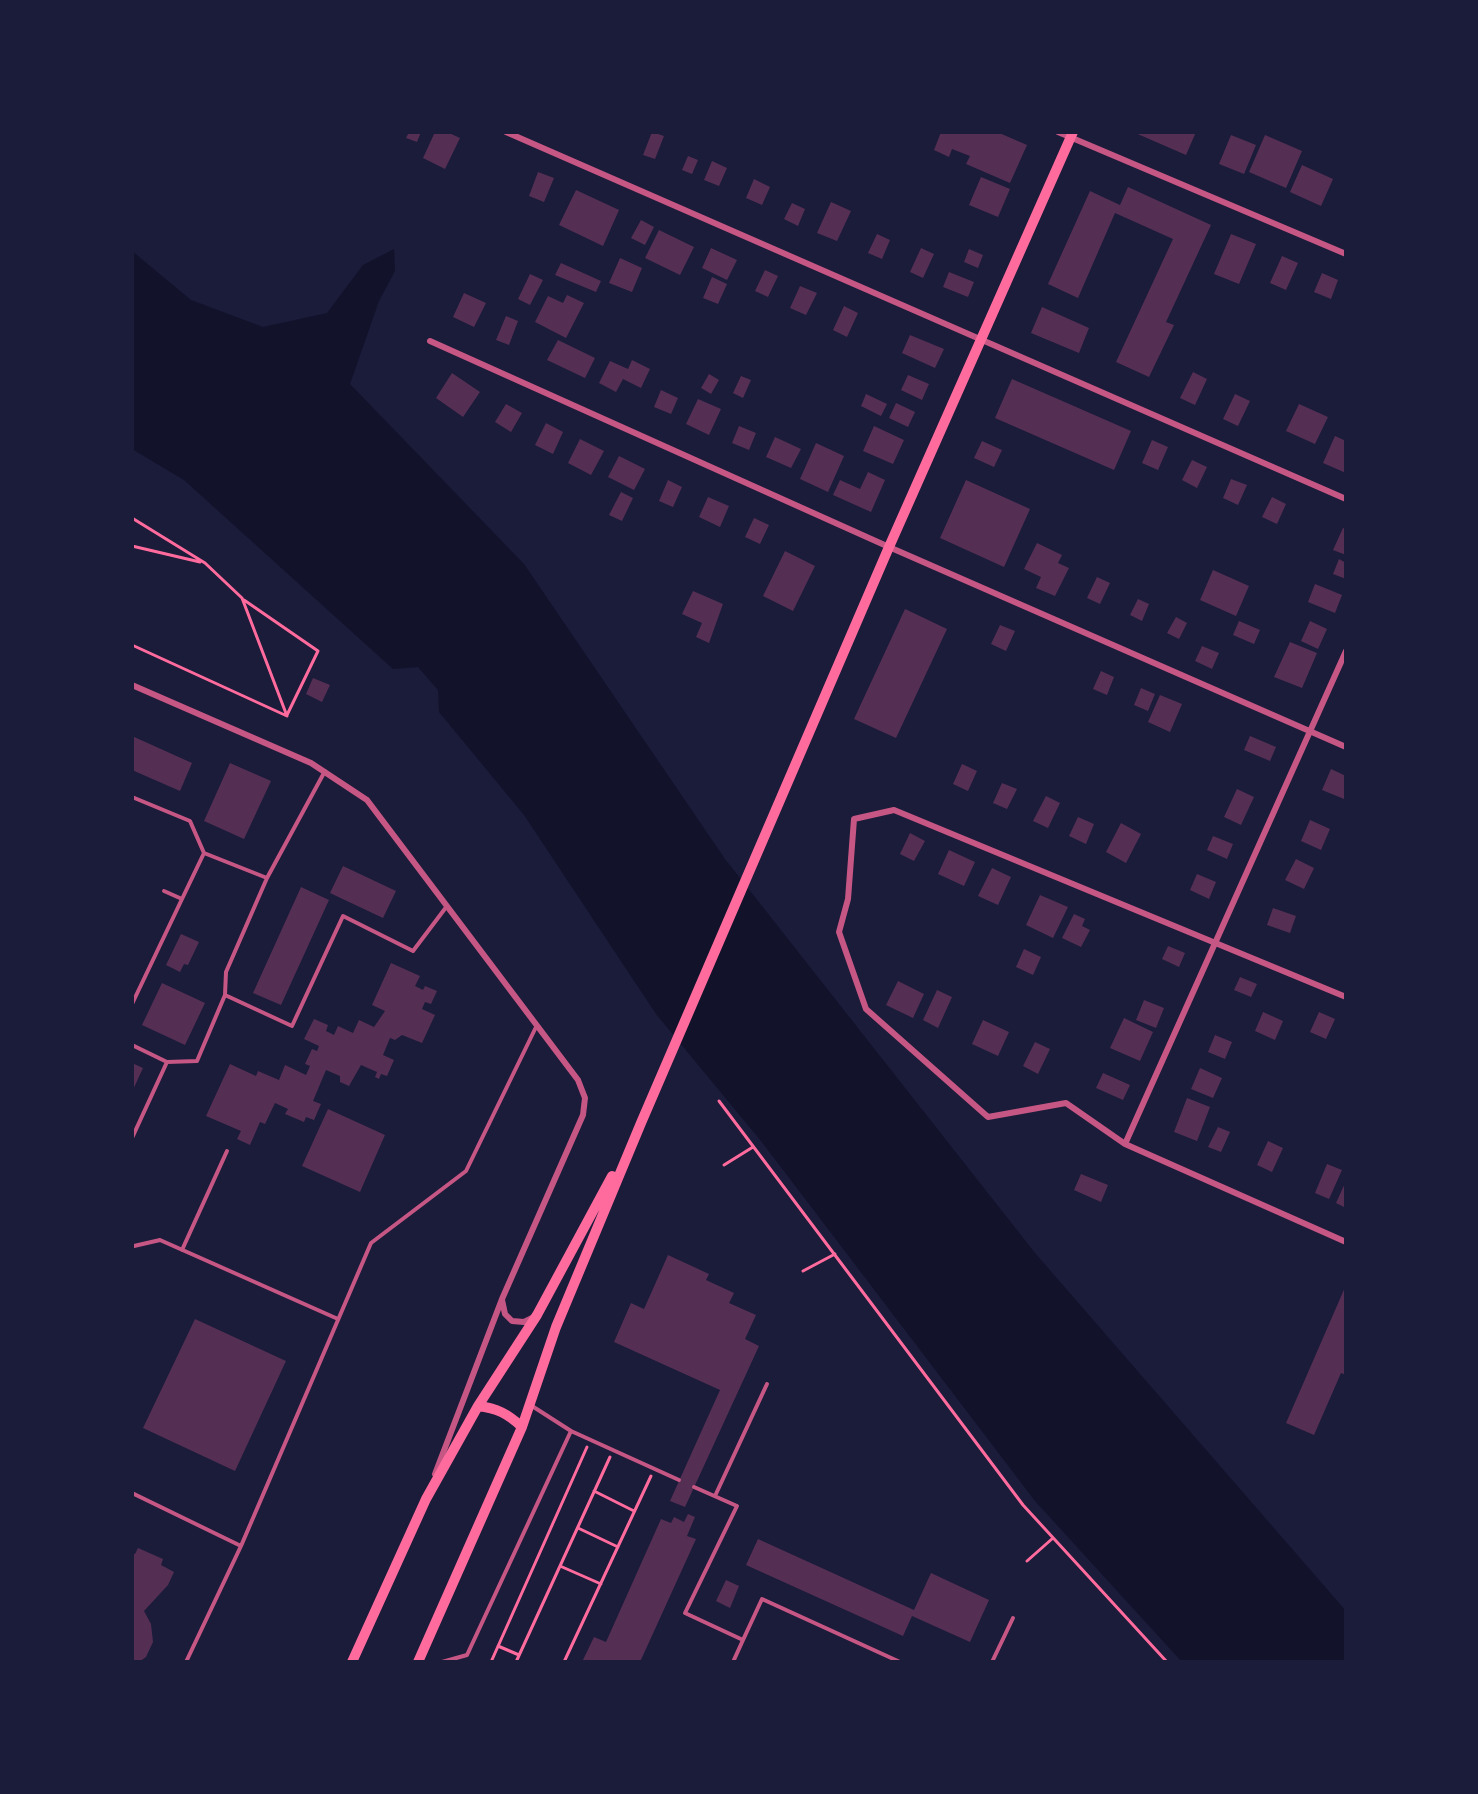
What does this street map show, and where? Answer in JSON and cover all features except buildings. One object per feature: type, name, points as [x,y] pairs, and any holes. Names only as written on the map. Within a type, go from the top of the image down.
[{"type":"main road","points":[[418,1662],[522,1427],[556,1327],[641,1123],[889,547],[1072,135]]},
{"type":"main road","points":[[352,1662],[426,1499],[478,1406],[537,1315],[641,1123]]},
{"type":"main road","points":[[478,1406],[494,1408],[509,1415],[522,1427]]},
{"type":"street","points":[[506,132],[518,135],[1346,499]]},
{"type":"street","points":[[1058,132],[1072,135],[1346,254]]},
{"type":"street","points":[[430,341],[889,547],[1346,747]]},
{"type":"street","points":[[1125,1144],[1346,651]]},
{"type":"street","points":[[132,685],[325,771],[367,800],[578,1080],[585,1098],[583,1115],[502,1299],[426,1499]]},
{"type":"street","points":[[1346,997],[894,810],[854,819],[848,899],[839,932],[866,1009],[988,1118],[1066,1103],[1125,1144],[1346,1242]]},
{"type":"street","points":[[502,1299],[505,1314],[512,1321],[524,1322],[537,1315]]},
{"type":"lane","points":[[132,1045],[167,1062],[197,1061],[225,995],[226,972],[267,878],[325,771]]},
{"type":"lane","points":[[132,797],[190,821],[204,853],[267,878]]},
{"type":"lane","points":[[132,1004],[204,853]]},
{"type":"lane","points":[[164,891],[182,899]]},
{"type":"lane","points":[[225,995],[292,1026],[343,916],[413,951],[447,906]]},
{"type":"lane","points":[[186,1662],[241,1546],[371,1242],[466,1171],[537,1024]]},
{"type":"lane","points":[[132,1138],[167,1062]]},
{"type":"lane","points":[[182,1250],[227,1151]]},
{"type":"lane","points":[[132,1247],[160,1240],[338,1319]]},
{"type":"lane","points":[[715,1496],[767,1384]]},
{"type":"lane","points":[[531,1405],[572,1431],[680,1480]]},
{"type":"lane","points":[[442,1662],[467,1655],[572,1431]]},
{"type":"lane","points":[[694,1487],[736,1506],[685,1612],[742,1640]]},
{"type":"lane","points":[[132,1493],[241,1546]]},
{"type":"lane","points":[[733,1662],[762,1599],[900,1662]]},
{"type":"lane","points":[[992,1662],[1013,1618]]},
{"type":"path","points":[[132,518],[205,563],[242,598],[318,651],[287,716]]},
{"type":"path","points":[[132,546],[205,563]]},
{"type":"path","points":[[242,598],[287,716]]},
{"type":"path","points":[[132,645],[287,716]]},
{"type":"path","points":[[719,1101],[1023,1505],[1167,1662]]},
{"type":"path","points":[[724,1165],[753,1147]]},
{"type":"path","points":[[803,1271],[835,1254]]},
{"type":"path","points":[[491,1662],[590,1440]]},
{"type":"path","points":[[516,1662],[613,1450]]},
{"type":"path","points":[[564,1662],[654,1469]]},
{"type":"path","points":[[594,1491],[634,1511]]},
{"type":"path","points":[[578,1528],[618,1547]]},
{"type":"path","points":[[1027,1561],[1053,1538]]},
{"type":"path","points":[[560,1566],[601,1584]]},
{"type":"path","points":[[498,1646],[519,1655]]},
{"type":"shaded area","points":[[394,249],[395,271],[379,301],[350,384],[524,564],[725,859],[1035,1253],[1346,1611],[1346,1662],[1182,1662],[1035,1501],[761,1141],[656,1014],[524,815],[439,712],[438,690],[418,667],[393,669],[184,480],[132,449],[132,251],[191,300],[263,327],[327,313],[363,265]]}]
